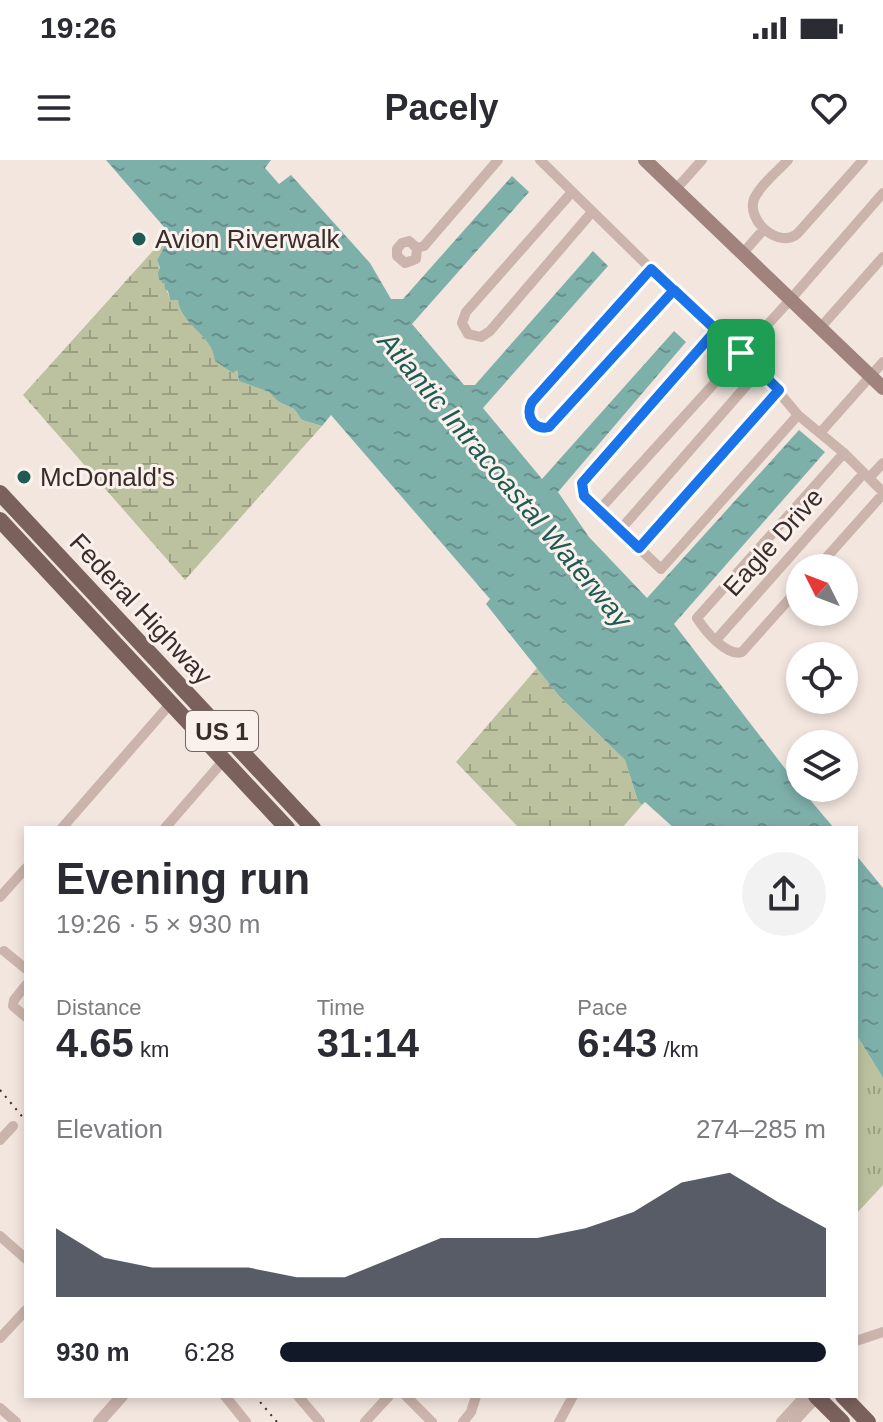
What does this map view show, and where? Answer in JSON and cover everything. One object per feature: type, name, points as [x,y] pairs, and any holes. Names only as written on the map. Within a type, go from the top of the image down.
[{"type":"main road","points":[[645,160],[883,388]]},
{"type":"main road","name":"Federal Highway","points":[[0,493],[311,826]]},
{"type":"main road","points":[[1,523],[19,513]]},
{"type":"main road","points":[[1,523],[32,527]]},
{"type":"main road","name":"Federal Highway","points":[[1,523],[224,760],[277,821]]},
{"type":"main road","points":[[277,821],[290,804]]},
{"type":"main road","points":[[277,821],[295,820],[303,826]]},
{"type":"main road","points":[[819,1398],[842,1422]]},
{"type":"main road","points":[[845,1398],[868,1422]]},
{"type":"street","points":[[417,248],[424,246],[498,160]]},
{"type":"street","points":[[540,160],[760,370],[798,415],[844,453],[883,493],[829,554]]},
{"type":"street","points":[[677,188],[702,160]]},
{"type":"street","points":[[788,160],[755,197],[753,210],[764,229],[786,239],[793,238],[863,160]]},
{"type":"street","points":[[572,192],[466,312],[462,323],[468,334],[481,337],[490,331],[592,212]]},
{"type":"street","points":[[599,510],[883,193]]},
{"type":"street","points":[[743,253],[764,229]]},
{"type":"street","points":[[821,327],[883,257]]},
{"type":"street","points":[[651,269],[532,402],[529,413],[533,423],[549,427],[674,290]]},
{"type":"street","points":[[716,330],[582,483],[584,496],[661,569],[798,415]]},
{"type":"street","points":[[820,433],[883,362]]},
{"type":"street","points":[[620,530],[760,370]]},
{"type":"street","points":[[639,548],[779,390]]},
{"type":"street","points":[[786,603],[742,652],[732,654],[697,618],[844,453]]},
{"type":"street","name":"Eagle Drive","points":[[716,640],[866,476],[883,463]]},
{"type":"street","points":[[64,826],[171,703]]},
{"type":"street","points":[[168,826],[224,760]]},
{"type":"street","points":[[0,897],[24,870]]},
{"type":"street","points":[[4,951],[24,967]]},
{"type":"street","points":[[24,987],[13,1006],[24,1015]]},
{"type":"street","points":[[0,1140],[13,1126]]},
{"type":"street","points":[[0,1236],[24,1257]]},
{"type":"street","points":[[0,1338],[24,1312]]},
{"type":"street","points":[[858,1340],[883,1332]]},
{"type":"street","points":[[99,1422],[120,1398]]},
{"type":"street","points":[[227,1398],[246,1422]]},
{"type":"street","points":[[300,1398],[320,1422]]},
{"type":"street","points":[[365,1422],[387,1398]]},
{"type":"street","points":[[408,1398],[432,1422]]},
{"type":"street","points":[[463,1422],[471,1412],[475,1398]]},
{"type":"street","points":[[559,1422],[572,1398]]},
{"type":"street","points":[[781,1422],[803,1398]]},
{"type":"street","points":[[794,1422],[815,1398]]},
{"type":"street","points":[[0,1408],[16,1422]]},
{"type":"green space","points":[[169,233],[171,236],[157,260],[170,300],[178,300],[214,350],[237,370],[239,381],[270,392],[279,402],[294,409],[302,420],[322,426],[185,580],[23,395]]},
{"type":"green space","points":[[537,668],[559,696],[625,760],[642,805],[624,826],[517,826],[456,762]]},
{"type":"green space","points":[[858,1037],[883,1078],[883,1185],[858,1212]]},
{"type":"water","name":"Atlantic Intracoastal Waterway","points":[[106,160],[271,160],[265,168],[279,184],[291,175],[370,263],[391,299],[403,299],[512,176],[529,192],[412,324],[464,385],[475,385],[593,251],[608,266],[483,408],[542,479],[674,331],[686,342],[558,492],[589,537],[647,598],[799,430],[825,452],[674,624],[786,770],[786,802],[812,802],[832,826],[672,826],[645,802],[642,805],[625,760],[559,696],[486,604],[490,599],[331,415],[322,426],[302,420],[294,409],[279,402],[269,392],[239,381],[237,370],[233,373],[215,361],[209,344],[180,309],[178,300],[170,300],[164,281],[159,280],[157,260],[171,235]]},
{"type":"water","points":[[858,857],[883,888],[883,1078],[858,1037]]},
{"type":"railway","points":[[0,1090],[24,1119]]},
{"type":"railway","points":[[257,1398],[277,1422]]},
{"type":"place","name":"Avion Riverwalk","points":[[139,239]]},
{"type":"place","name":"McDonald's","points":[[24,477]]},
{"type":"route","points":[[741,353],[674,290],[549,427],[533,423],[529,413],[532,402],[651,269],[674,290],[716,330],[582,483],[584,496],[639,548],[779,390],[741,353]]}]
